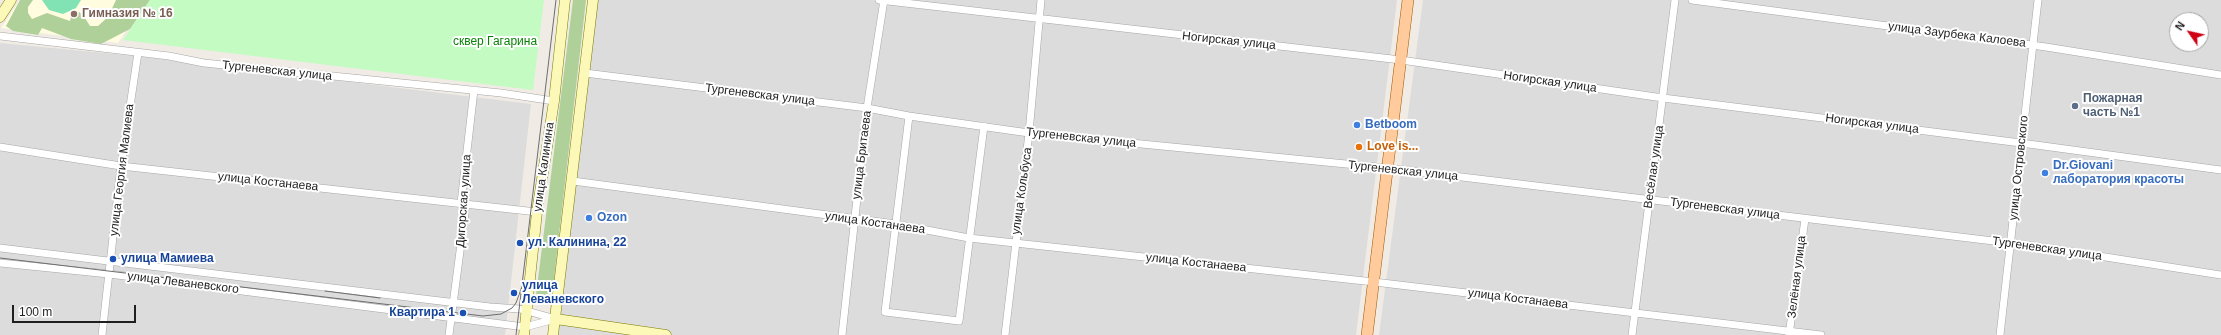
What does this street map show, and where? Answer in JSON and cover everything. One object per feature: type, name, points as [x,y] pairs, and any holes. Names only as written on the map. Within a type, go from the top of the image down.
[{"type":"main road","points":[[0,17],[11,0]]},
{"type":"main road","name":"улица Калинина","points":[[525,331],[537,212],[554,101],[565,0]]},
{"type":"main road","points":[[554,335],[593,0]]},
{"type":"main road","points":[[1367,335],[1408,0]]},
{"type":"main road","name":"улица Леваневского","points":[[556,319],[666,335]]},
{"type":"street","name":"Ногирская улица","points":[[882,0],[1401,60],[1663,98],[2221,170]]},
{"type":"street","name":"улица Бритаева","points":[[842,335],[867,108],[882,0]]},
{"type":"street","name":"улица Кольбуса","points":[[1005,335],[1014,243],[1030,133],[1038,19],[1041,0]]},
{"type":"street","name":"Весёлая улица","points":[[1632,335],[1675,0]]},
{"type":"street","name":"улица Заурбека Калоева","points":[[1692,0],[1733,3],[2032,45],[2221,75]]},
{"type":"street","name":"улица Островского","points":[[2000,335],[2012,243],[2021,143],[2038,0]]},
{"type":"street","name":"Тургеневская улица","points":[[0,36],[138,53],[204,63],[474,90],[554,101]]},
{"type":"street","name":"улица Георгия Малиева","points":[[102,335],[121,166],[138,53]]},
{"type":"street","name":"Тургеневская улица","points":[[585,73],[867,108],[908,116],[1030,133],[1387,168],[2012,243],[2221,275]]},
{"type":"street","name":"Дигорская улица","points":[[449,335],[465,213],[461,203],[474,90]]},
{"type":"street","points":[[908,116],[896,224],[884,312],[960,321],[969,238],[984,126]]},
{"type":"street","name":"улица Костанаева","points":[[0,147],[121,166],[537,212]]},
{"type":"street","name":"улица Костанаева","points":[[573,181],[854,220],[896,224],[969,238],[1374,282],[1789,333],[1821,335]]},
{"type":"street","name":"Зелёная улица","points":[[1789,333],[1805,218]]},
{"type":"street","name":"улица Леваневского","points":[[0,248],[453,303],[528,310],[556,319]]},
{"type":"street","name":"улица Леваневского","points":[[0,263],[109,274],[451,316],[525,331],[556,319]]},
{"type":"shaded area","name":"Гимназия № 16","points":[[20,0],[147,0],[118,43],[1,28]]},
{"type":"shaded area","points":[[598,0],[1397,0],[1356,335],[558,335]]},
{"type":"shaded area","points":[[1423,0],[2221,0],[2221,335],[1379,335]]},
{"type":"shaded area","points":[[0,43],[136,56],[531,104],[505,335],[0,335]]},
{"type":"green space","name":"Гимназия № 16","points":[[20,0],[33,0],[28,7],[28,13],[32,19],[47,13],[70,21],[71,17],[79,12],[83,15],[90,26],[98,26],[108,17],[116,0],[150,0],[130,29],[101,44],[71,39],[42,28],[38,35],[13,31],[6,26]]},
{"type":"green space","points":[[42,0],[81,0],[76,8],[63,14],[49,10]]},
{"type":"green space","name":"сквер Гагарина","points":[[150,0],[544,0],[533,90],[123,40]]},
{"type":"green space","points":[[573,0],[586,0],[552,296],[536,295]]},
{"type":"tram line","points":[[516,335],[556,0]]},
{"type":"tram line","points":[[0,258],[483,316],[501,314],[512,308],[516,303],[524,281]]},
{"type":"tram line","points":[[325,291],[380,298]]},
{"type":"place","name":"Гимназия № 16","points":[[74,14]]},
{"type":"place","name":"Пожарная часть №1","points":[[2075,106]]},
{"type":"place","name":"Betboom","points":[[1357,125]]},
{"type":"place","name":"Love is...","points":[[1359,147]]},
{"type":"place","name":"Dr.Giovani лаборатория красоты","points":[[2045,173]]},
{"type":"place","name":"Ozon","points":[[589,218]]},
{"type":"place","name":"ул. Калинина, 22","points":[[520,243]]},
{"type":"place","name":"улица Мамиева","points":[[113,259]]},
{"type":"place","name":"улица Леваневского","points":[[514,293]]},
{"type":"place","name":"Квартира 1","points":[[463,313]]}]
